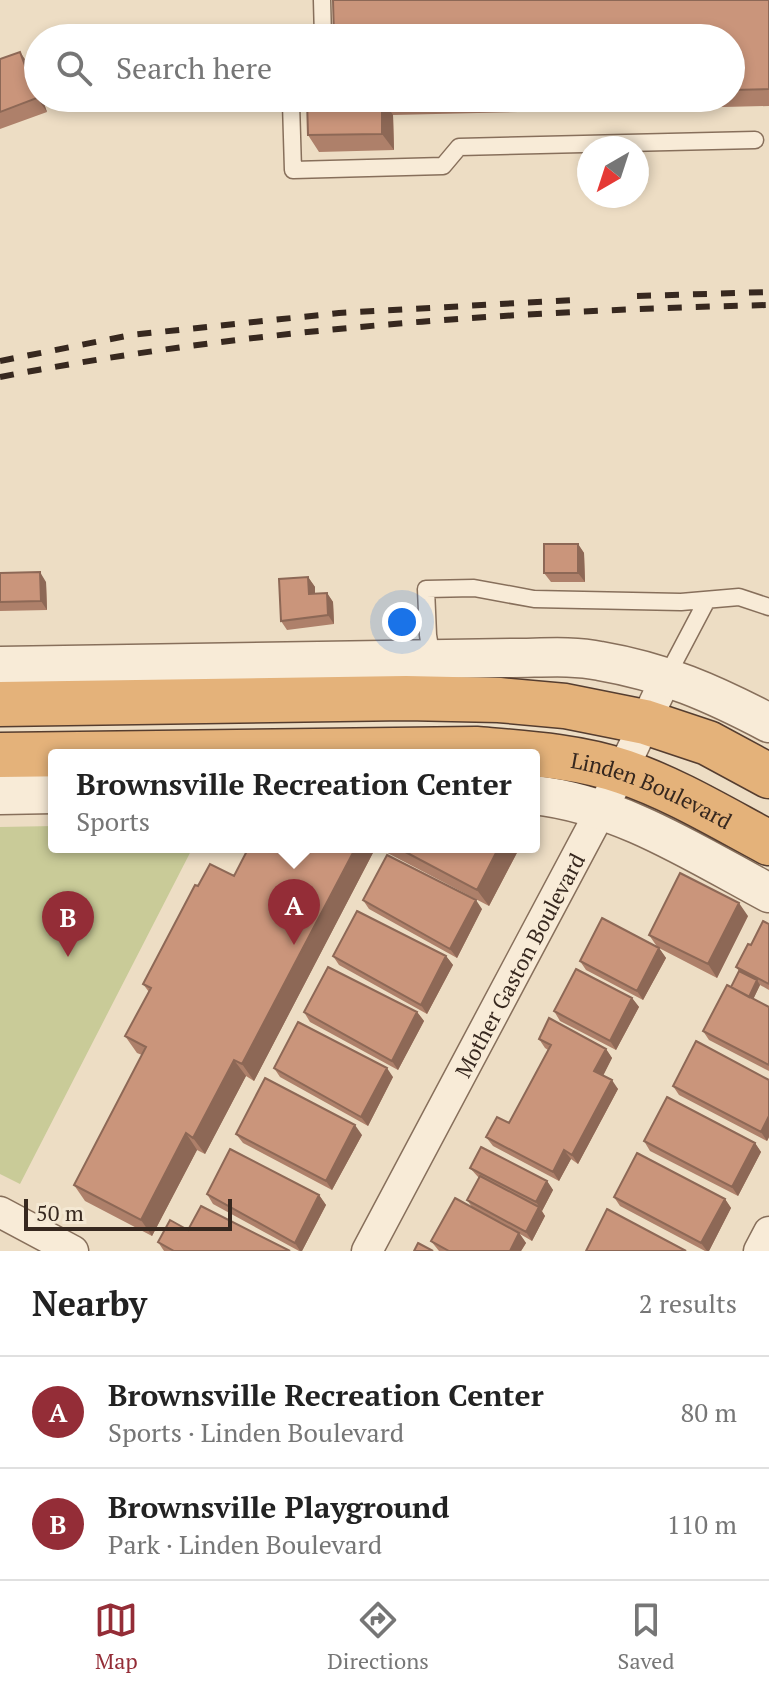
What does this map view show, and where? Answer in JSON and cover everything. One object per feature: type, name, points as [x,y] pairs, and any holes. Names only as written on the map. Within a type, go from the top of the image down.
[{"type":"highway","points":[[0,704],[406,698],[499,700],[565,706],[645,722],[708,743],[769,776]]},
{"type":"highway","name":"Linden Boulevard","points":[[0,755],[48,754]]},
{"type":"highway","name":"Linden Boulevard","points":[[540,754],[622,771],[685,799],[769,843]]},
{"type":"street","points":[[0,666],[432,659],[597,660],[667,676],[730,702],[769,723]]},
{"type":"street","name":"Mother Gaston Boulevard","points":[[367,1251],[601,812],[667,676]]},
{"type":"street","points":[[0,795],[48,794]]},
{"type":"street","name":"Linden Boulevard","points":[[540,797],[601,812],[654,832],[769,893]]},
{"type":"street","points":[[6,1223],[73,1251]]},
{"type":"street","points":[[759,1251],[769,1232]]},
{"type":"lane","points":[[322,0],[323,24]]},
{"type":"lane","points":[[291,112],[293,170],[443,166],[459,147],[755,140]]},
{"type":"lane","points":[[432,659],[426,589],[474,588],[534,599],[681,602],[739,597],[769,607]]},
{"type":"lane","points":[[667,676],[707,600]]},
{"type":"green space","points":[[48,826],[48,853],[190,853],[20,1184],[0,1174],[0,827]]},
{"type":"building","points":[[333,0],[769,0],[769,89],[745,90],[745,24],[334,24]]},
{"type":"building","points":[[20,52],[24,63],[24,103],[0,112],[0,59]]},
{"type":"building","points":[[307,112],[382,112],[382,134],[308,135]]},
{"type":"building","points":[[544,544],[578,544],[578,573],[544,573]]},
{"type":"building","points":[[40,572],[41,601],[0,602],[0,573]]},
{"type":"building","points":[[308,577],[309,594],[327,593],[328,615],[281,621],[279,579]]},
{"type":"building","points":[[246,853],[353,853],[242,1064],[234,1060],[193,1138],[186,1133],[141,1220],[74,1185],[146,1047],[125,1036],[151,988],[143,984],[195,885],[198,886],[210,864],[234,876]]},
{"type":"building","points":[[407,853],[496,853],[477,890]]},
{"type":"building","points":[[387,855],[476,900],[450,949],[363,900]]},
{"type":"building","points":[[680,873],[739,903],[708,964],[649,935]]},
{"type":"building","points":[[357,911],[446,956],[421,1005],[333,956]]},
{"type":"building","points":[[602,918],[659,948],[637,991],[580,961]]},
{"type":"building","points":[[763,921],[769,924],[769,984],[736,967]]},
{"type":"building","points":[[328,967],[417,1012],[392,1061],[304,1012]]},
{"type":"building","points":[[576,969],[632,998],[610,1041],[554,1011]]},
{"type":"building","points":[[739,971],[757,980],[749,997],[731,987]]},
{"type":"building","points":[[727,985],[769,1007],[769,1065],[703,1031]]},
{"type":"building","points":[[549,1018],[606,1049],[594,1071],[612,1080],[572,1155],[564,1150],[553,1172],[486,1137],[497,1117],[509,1123],[551,1045],[539,1039]]},
{"type":"building","points":[[298,1022],[387,1068],[361,1117],[274,1068]]},
{"type":"building","points":[[696,1041],[769,1080],[769,1116],[761,1132],[673,1086]]},
{"type":"building","points":[[265,1078],[355,1125],[326,1181],[236,1134]]},
{"type":"building","points":[[667,1097],[755,1143],[732,1187],[644,1141]]},
{"type":"building","points":[[481,1147],[547,1181],[536,1202],[470,1168]]},
{"type":"building","points":[[230,1149],[319,1195],[295,1243],[207,1194]]},
{"type":"building","points":[[637,1153],[725,1199],[701,1243],[614,1197]]},
{"type":"building","points":[[480,1176],[539,1207],[526,1232],[467,1200]]},
{"type":"building","points":[[455,1198],[519,1233],[510,1251],[449,1251],[431,1241]]},
{"type":"building","points":[[201,1206],[290,1251],[174,1251],[158,1242],[170,1220],[188,1230]]},
{"type":"building","points":[[607,1209],[686,1251],[586,1251]]},
{"type":"building","points":[[418,1243],[433,1251],[414,1251]]},
{"type":"railway","points":[[637,296],[769,292]]},
{"type":"railway","points":[[0,361],[131,335],[339,313],[573,300]]},
{"type":"railway","points":[[0,377],[191,346],[383,325],[479,317],[769,305]]},
{"type":"place","name":"Brownsville Recreation Center","points":[[294,945]]},
{"type":"place","name":"Brownsville Playground","points":[[68,957]]}]
